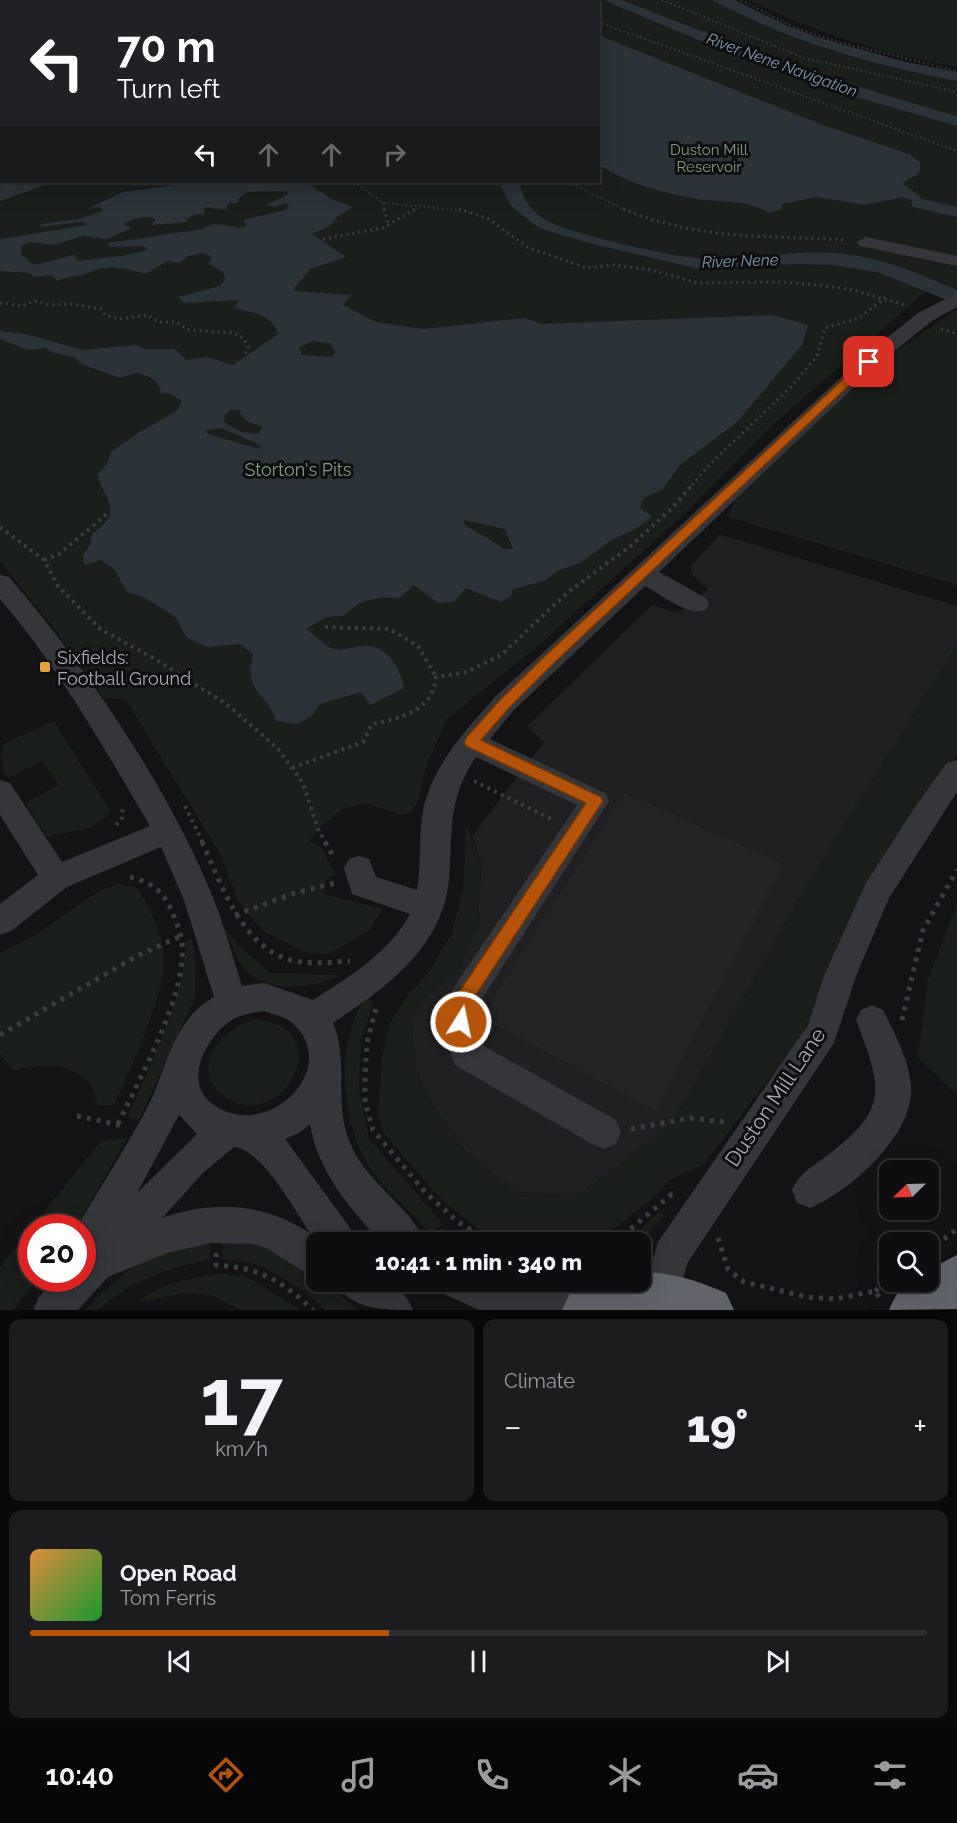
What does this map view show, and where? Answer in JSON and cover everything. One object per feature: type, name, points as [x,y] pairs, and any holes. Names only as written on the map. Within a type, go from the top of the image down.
[{"type":"highway","points":[[895,1300],[957,1279]]},
{"type":"highway","points":[[591,1308],[627,1297],[661,1296],[690,1302],[709,1310]]},
{"type":"street","points":[[866,242],[957,261]]},
{"type":"street","points":[[313,1018],[366,982],[388,964],[405,945],[428,907],[439,804],[461,754],[504,704],[826,400],[925,317],[953,302]]},
{"type":"street","points":[[643,574],[698,604]]},
{"type":"street","points":[[0,583],[42,632],[122,753],[168,831],[199,900],[232,1004]]},
{"type":"street","points":[[471,742],[595,801],[459,1006],[467,1054],[604,1132]]},
{"type":"street","name":"Duston Mill Lane","points":[[661,1296],[671,1255],[822,1032],[840,976],[877,892],[925,815],[957,771]]},
{"type":"street","points":[[0,790],[56,878]]},
{"type":"street","points":[[0,922],[56,878],[168,831]]},
{"type":"street","points":[[356,876],[428,907]]},
{"type":"street","points":[[96,1240],[159,1122],[191,1042],[208,1019],[232,1004],[264,997],[283,1000],[300,1007],[313,1018],[323,1036],[327,1056],[324,1077],[329,1130],[340,1159],[363,1194],[398,1232]]},
{"type":"street","points":[[810,1190],[858,1155],[886,1122],[894,1089],[883,1047],[872,1020]]},
{"type":"street","points":[[183,1061],[184,1091],[191,1104],[213,1125],[238,1131],[267,1130],[295,1116],[316,1094],[324,1077]]},
{"type":"street","points":[[238,1131],[277,1154],[331,1232]]},
{"type":"street","points":[[96,1253],[192,1160],[238,1131]]},
{"type":"street","points":[[96,1261],[190,1228],[243,1225],[272,1232],[306,1252]]},
{"type":"street","points":[[51,1310],[64,1292]]},
{"type":"street","points":[[478,1292],[492,1299],[539,1308],[591,1308]]},
{"type":"path","points":[[662,0],[804,58],[957,92]]},
{"type":"path","points":[[741,0],[795,27],[834,40],[957,71]]},
{"type":"path","points":[[600,23],[957,151]]},
{"type":"path","points":[[355,183],[384,203],[417,208],[467,210],[489,219],[527,247],[564,258],[587,268],[613,266],[652,270],[697,283],[782,282],[818,285],[886,297],[910,306],[934,326],[957,334]]},
{"type":"path","points":[[570,183],[599,200],[660,224],[728,236],[866,242]]},
{"type":"path","points":[[384,203],[384,214],[389,226]]},
{"type":"path","points":[[323,239],[342,234],[373,233],[407,217],[417,208]]},
{"type":"path","points":[[436,677],[467,672],[501,655],[567,593],[632,545],[673,507],[711,463],[791,387],[816,356],[825,328],[859,318],[886,297]]},
{"type":"path","points":[[0,303],[22,306],[35,301],[49,305],[72,304],[101,309],[105,315],[119,319],[147,315],[159,322],[176,322],[189,330],[218,334],[234,333],[243,338],[248,346],[245,354]]},
{"type":"path","points":[[44,560],[59,554],[107,514]]},
{"type":"path","points":[[0,527],[44,560],[58,586],[100,628],[228,705],[278,749],[303,783],[318,829],[356,876],[236,915],[254,939],[283,958],[318,963],[366,982],[375,1011],[367,1042],[366,1103],[372,1130],[424,1192],[458,1222],[474,1232]]},
{"type":"path","points":[[292,768],[363,741],[372,724],[403,718],[425,705],[437,688],[436,677],[418,646],[389,629],[325,627]]},
{"type":"path","points":[[470,779],[575,832]]},
{"type":"path","points":[[109,831],[122,818],[123,806],[119,798]]},
{"type":"path","points":[[872,1020],[901,1024],[923,930],[957,870]]},
{"type":"path","points":[[77,1116],[118,1124],[174,993],[182,957],[181,936],[162,892],[152,882],[116,875]]},
{"type":"path","points":[[0,1035],[137,956],[181,936]]},
{"type":"path","points":[[604,1132],[632,1129],[675,1119],[711,1117],[753,1131]]},
{"type":"path","points":[[627,1232],[672,1194],[714,1226],[728,1269],[744,1282],[807,1298],[895,1300]]},
{"type":"path","points":[[939,1243],[957,1229]]},
{"type":"path","points":[[216,1265],[246,1267],[289,1288],[313,1310]]},
{"type":"path","points":[[887,1310],[895,1300]]},
{"type":"shaded area","points":[[719,534],[957,606],[957,645],[813,875],[675,1118],[638,1152],[577,1196],[517,1192],[467,1154],[430,1102],[415,1066],[411,1022],[425,998],[458,972],[480,922],[478,904],[482,864],[472,836],[544,742],[527,726],[652,605],[679,613],[708,589],[693,576],[691,567]]},
{"type":"green space","name":"Storton's Pits","points":[[600,0],[791,73],[957,124],[957,304],[925,292],[773,425],[681,517],[537,647],[447,719],[426,767],[418,801],[412,812],[403,815],[366,803],[344,808],[318,829],[310,841],[321,847],[335,874],[326,879],[324,894],[382,909],[370,930],[329,954],[306,953],[263,931],[239,902],[219,852],[125,699],[104,698],[54,628],[0,562],[0,183],[600,183]]},
{"type":"green space","points":[[616,0],[723,0],[798,36],[957,77],[957,118],[809,74]]},
{"type":"green space","points":[[748,0],[957,0],[957,67],[903,56],[850,41]]},
{"type":"green space","points":[[957,309],[957,585],[728,517],[737,495],[847,390],[893,353]]},
{"type":"green space","points":[[957,645],[957,755],[825,979],[801,1038],[703,1165],[670,1180],[652,1199],[615,1228],[605,1232],[486,1232],[443,1201],[384,1133],[378,1115],[382,1057],[390,1023],[408,995],[430,971],[452,933],[463,890],[466,825],[482,864],[478,904],[480,922],[458,972],[425,998],[411,1022],[415,1066],[430,1102],[467,1154],[517,1192],[577,1196],[638,1152],[675,1118],[813,875]]},
{"type":"green space","points":[[54,721],[110,811],[103,819],[89,828],[47,837],[25,803],[59,785],[42,761],[8,778],[2,762],[2,753],[3,744]]},
{"type":"green space","points":[[119,884],[137,888],[142,895],[159,933],[164,961],[152,1014],[114,1106],[97,1105],[90,1085],[72,1071],[53,1066],[13,1070],[0,1054],[0,953],[34,936],[102,889]]},
{"type":"green space","points":[[957,905],[957,1095],[918,1058],[928,979]]},
{"type":"green space","points":[[225,929],[242,949],[271,973],[342,975],[318,983],[294,987],[269,984],[243,968]]},
{"type":"green space","points":[[192,939],[196,963],[195,997],[139,1120],[128,1117],[173,1006],[180,983],[185,941]]},
{"type":"green space","points":[[367,995],[373,1006],[361,1039],[359,1088],[369,1139],[443,1224],[431,1232],[391,1194],[377,1177],[361,1150],[353,1129],[347,1106],[345,1082],[349,1035],[356,1014]]},
{"type":"green space","points":[[254,1020],[280,1026],[295,1039],[299,1056],[295,1074],[284,1090],[268,1102],[249,1106],[228,1099],[216,1089],[209,1077],[208,1065],[219,1043],[229,1033]]},
{"type":"green space","points":[[127,1138],[83,1214],[42,1214],[101,1141]]},
{"type":"green space","points":[[660,1211],[665,1215],[649,1232],[637,1232]]},
{"type":"green space","points":[[247,1241],[280,1251],[306,1268],[306,1292],[338,1292],[357,1310],[325,1310],[304,1291],[258,1264],[222,1259],[223,1242]]},
{"type":"green space","points":[[210,1243],[210,1259],[164,1271],[127,1288],[97,1310],[85,1310],[119,1278],[148,1258]]},
{"type":"green space","points":[[18,1244],[18,1292],[27,1292],[13,1310],[0,1310],[0,1267]]},
{"type":"green space","points":[[221,1274],[247,1277],[300,1310],[241,1310],[213,1296],[186,1293],[138,1302],[167,1285]]},
{"type":"water","points":[[712,0],[735,0],[788,26],[820,38],[906,62],[957,72],[957,81],[892,67],[832,50],[772,28]]},
{"type":"water","name":"Duston Mill Reservoir","points":[[600,36],[823,125],[909,154],[920,162],[920,167],[918,174],[903,184],[921,197],[919,203],[903,197],[864,205],[817,197],[782,204],[782,209],[769,213],[743,203],[697,199],[659,191],[600,166]]},
{"type":"water","points":[[0,183],[50,183],[0,201]]},
{"type":"water","points":[[193,183],[307,183],[332,199],[353,207],[337,217],[330,226],[312,234],[346,257],[310,269],[294,291],[352,295],[343,305],[376,322],[423,329],[524,318],[542,324],[773,315],[808,325],[802,345],[737,422],[679,466],[663,489],[644,498],[640,507],[652,517],[637,528],[610,541],[580,563],[558,571],[544,581],[513,589],[511,596],[501,602],[466,588],[454,602],[438,603],[414,585],[399,598],[369,600],[362,602],[344,616],[326,617],[306,629],[333,649],[341,650],[362,646],[378,648],[396,665],[404,688],[370,705],[361,692],[320,704],[312,716],[297,724],[276,721],[251,677],[253,654],[240,644],[206,647],[186,637],[176,617],[143,597],[127,592],[115,570],[101,560],[84,565],[83,555],[90,545],[92,534],[108,519],[110,513],[108,501],[97,474],[107,464],[111,452],[141,431],[177,411],[182,401],[171,394],[161,393],[158,384],[148,376],[136,373],[120,378],[81,364],[75,357],[54,353],[46,348],[28,350],[0,339],[0,331],[25,334],[83,350],[136,345],[145,349],[175,349],[187,360],[207,357],[233,365],[278,334],[266,318],[234,308],[239,300],[184,303],[178,297],[220,286],[225,279],[223,272],[209,264],[212,257],[203,253],[188,256],[180,263],[167,261],[146,274],[123,268],[108,268],[58,281],[51,275],[33,277],[30,273],[0,271],[0,239],[88,225],[81,222],[41,227],[40,224],[78,219],[103,211],[100,207],[87,209],[123,192]],"holes":[[[286,191],[288,194],[266,205],[274,207],[286,203],[289,206],[285,210],[243,220],[247,225],[243,228],[214,224],[203,229],[108,243],[109,247],[144,246],[148,250],[122,256],[77,261],[75,256],[78,254],[34,265],[22,255],[21,246],[30,242],[54,245],[83,236],[107,239],[132,228],[124,224],[131,220],[156,219],[152,225],[188,222],[186,219],[196,214],[204,215],[205,207],[226,210],[229,203],[238,203],[238,199],[247,192]],[[312,341],[330,343],[335,352],[332,357],[302,355],[299,348]],[[230,410],[238,410],[246,421],[263,427],[258,434],[242,432],[225,423],[224,416]],[[221,428],[262,446],[259,449],[208,434],[206,430]],[[464,520],[505,529],[513,549],[505,549],[465,525]]]},
{"type":"water","name":"River Nene","points":[[500,183],[519,183],[528,204],[547,221],[597,238],[698,258],[818,252],[851,255],[897,266],[957,290],[957,304],[877,272],[834,265],[695,268],[585,242],[539,228],[511,206]]},
{"type":"building","points":[[625,793],[783,864],[655,1111],[481,1017]]},
{"type":"waterway","name":"River Nene Navigation","points":[[610,0],[730,48],[854,92],[957,121]]},
{"type":"waterway","points":[[919,203],[957,212]]},
{"type":"place","name":"Sixfields: Football Ground","points":[[45,667]]},
{"type":"route","points":[[461,1022],[459,1006],[595,801],[471,742],[504,704],[550,660],[869,362]]}]
